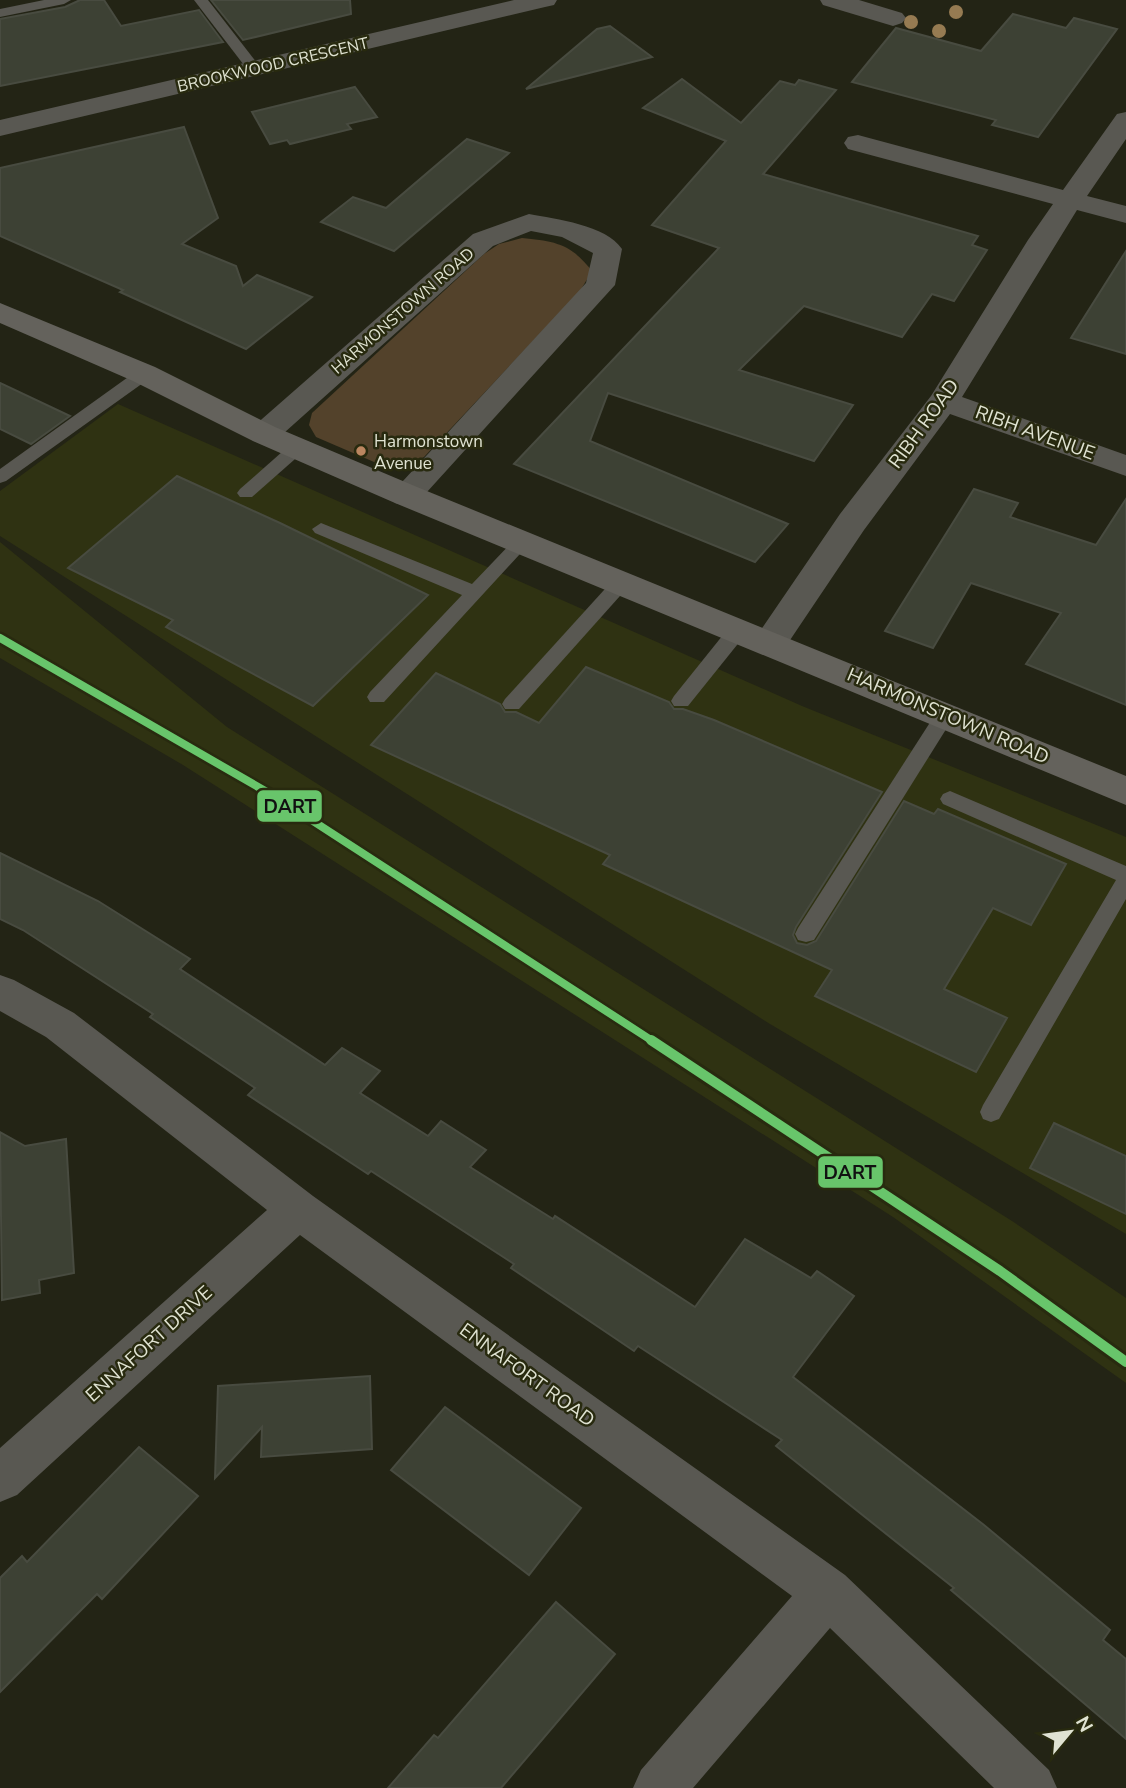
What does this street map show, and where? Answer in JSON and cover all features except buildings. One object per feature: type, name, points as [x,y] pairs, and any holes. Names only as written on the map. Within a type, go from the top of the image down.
[{"type":"street","name":"BROOKWOOD CRESCENT","points":[[0,128],[545,0]]},
{"type":"street","points":[[832,0],[892,18]]},
{"type":"street","name":"RIBH ROAD","points":[[754,636],[852,522],[944,401],[1069,200],[1126,120]]},
{"type":"street","points":[[858,143],[1126,215]]},
{"type":"street","name":"HARMONSTOWN ROAD","points":[[264,434],[483,240],[529,222],[570,230],[608,249],[600,285],[406,495]]},
{"type":"street","points":[[0,312],[144,374],[264,434],[406,495],[754,636]]},
{"type":"street","name":"RIBH AVENUE","points":[[944,401],[1126,466]]},
{"type":"street","name":"HARMONSTOWN ROAD","points":[[754,636],[1126,791]]},
{"type":"street","name":"ENNAFORT ROAD","points":[[0,991],[60,1025],[298,1209],[828,1592],[1031,1788]]},
{"type":"street","name":"ENNAFORT DRIVE","points":[[0,1479],[298,1209]]},
{"type":"street","points":[[659,1788],[828,1592]]},
{"type":"lane","points":[[0,13],[64,0]]},
{"type":"lane","points":[[201,0],[255,70]]},
{"type":"lane","points":[[0,477],[144,374]]},
{"type":"lane","points":[[246,494],[297,448]]},
{"type":"lane","points":[[321,529],[475,593]]},
{"type":"lane","points":[[377,697],[522,542]]},
{"type":"lane","points":[[512,704],[621,583]]},
{"type":"lane","points":[[681,701],[754,636]]},
{"type":"lane","points":[[806,934],[945,715]]},
{"type":"lane","points":[[950,799],[1126,875]]},
{"type":"lane","points":[[991,1112],[1126,881]]},
{"type":"shaded area","points":[[522,238],[569,249],[592,271],[580,291],[424,457],[406,466],[388,468],[316,437],[309,425],[312,413],[484,254],[499,244]]},
{"type":"shaded area","points":[[118,404],[802,706],[1126,837],[1126,1234],[770,1024],[0,536],[0,491]]},
{"type":"shaded area","points":[[0,542],[227,727],[1012,1221],[1126,1298],[1126,1383],[893,1217],[183,765],[0,658]]},
{"type":"transit line","name":"DART","points":[[0,638],[279,799],[618,1018],[1000,1271],[1126,1362]]},
{"type":"place","name":"Harmonstown Avenue","points":[[361,451]]}]
